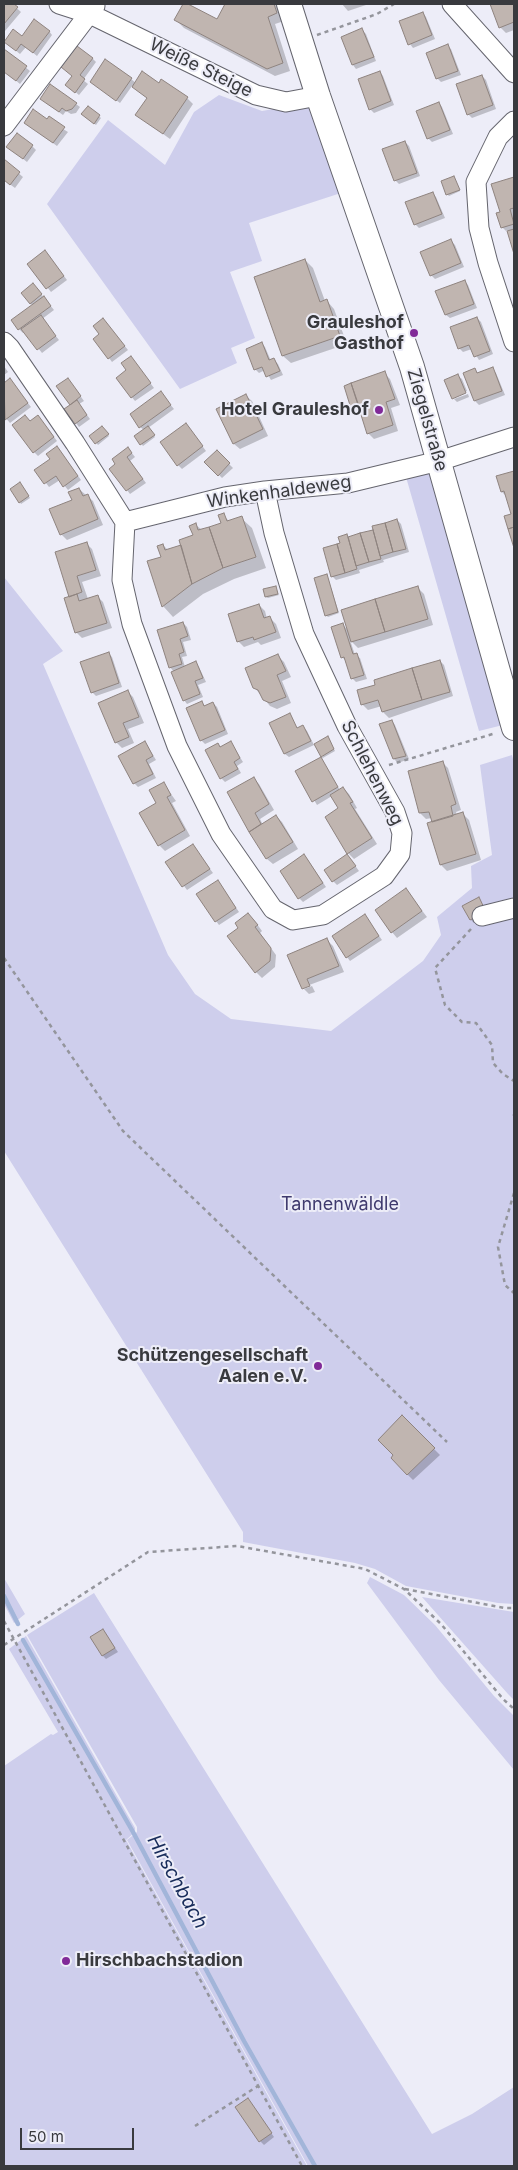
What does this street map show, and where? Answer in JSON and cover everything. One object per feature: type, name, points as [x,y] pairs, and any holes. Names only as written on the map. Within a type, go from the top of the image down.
[{"type":"main road","name":"Ziegelstraße","points":[[289,4],[318,96],[412,368],[514,728]]},
{"type":"street","name":"Weiße Steige","points":[[58,4],[93,9],[256,95],[286,102],[318,96]]},
{"type":"street","points":[[452,4],[514,73]]},
{"type":"street","points":[[4,126],[93,9]]},
{"type":"street","points":[[514,121],[498,137],[476,182],[479,228],[488,263],[514,342]]},
{"type":"street","points":[[4,342],[10,348],[74,443],[125,522]]},
{"type":"street","name":"Winkenhaldeweg","points":[[125,522],[224,497],[348,483],[439,461],[514,436]]},
{"type":"street","name":"Schlehenweg","points":[[125,522],[122,580],[132,624],[150,678],[177,746],[222,834],[273,909],[293,920],[323,915],[384,876],[400,854],[402,833],[395,812],[347,726],[304,634],[274,533],[265,491]]},
{"type":"street","points":[[482,916],[514,908]]},
{"type":"path","points":[[300,41],[377,14],[394,4]]},
{"type":"path","points":[[372,770],[437,749],[514,728]]},
{"type":"path","points":[[482,916],[435,968],[444,1005],[462,1022],[476,1023],[492,1045],[493,1063],[503,1074],[514,1081]]},
{"type":"path","points":[[4,958],[123,1131],[447,1442]]},
{"type":"path","points":[[514,1193],[498,1247],[505,1285],[514,1293]]},
{"type":"path","points":[[4,1645],[148,1552],[237,1546],[365,1569],[404,1588],[504,1608],[514,1608]]},
{"type":"path","points":[[404,1588],[441,1624],[514,1709]]},
{"type":"path","points":[[4,1621],[302,2166]]},
{"type":"path","points":[[195,2126],[258,2086]]},
{"type":"green space","points":[[219,95],[262,111],[314,102],[344,192],[249,223],[262,261],[230,272],[255,338],[231,348],[237,363],[180,389],[47,204],[108,120],[165,165],[194,112]]},
{"type":"green space","points":[[434,470],[507,724],[479,731],[406,477]]},
{"type":"green space","name":"Tannenwäldle","points":[[4,577],[63,651],[43,664],[168,955],[195,994],[231,1019],[331,1031],[423,961],[441,935],[437,917],[472,888],[471,866],[492,855],[480,765],[512,755],[514,763],[514,1604],[498,1603],[406,1586],[375,1569],[355,1563],[243,1542],[243,1532],[4,1151]]},
{"type":"green space","points":[[370,1577],[404,1595],[435,1625],[494,1696],[514,1716],[514,1770],[439,1680],[367,1583]]},
{"type":"green space","points":[[4,1578],[25,1614],[14,1623],[4,1604]]},
{"type":"green space","points":[[94,1593],[432,2134],[472,2114],[514,2087],[514,2166],[308,2166],[127,1840],[137,1832],[137,1827],[27,1635]]},
{"type":"green space","points":[[422,1597],[514,1612],[514,1700],[508,1694]]},
{"type":"green space","points":[[26,1636],[135,1828],[135,1832],[126,1840],[307,2166],[4,2166],[4,1766],[51,1734],[53,1735],[58,1732],[9,1649]]},
{"type":"building","points":[[4,4],[14,4],[18,7],[4,24]]},
{"type":"building","points":[[183,4],[188,4],[217,19],[225,4],[274,4],[277,13],[268,17],[283,63],[267,69],[174,20]]},
{"type":"building","points":[[490,4],[514,4],[514,22],[499,28]]},
{"type":"building","points":[[423,12],[432,35],[408,45],[399,21]]},
{"type":"building","points":[[34,19],[50,31],[33,53],[21,44],[16,51],[4,42],[13,29],[22,36]]},
{"type":"building","points":[[362,28],[374,57],[352,65],[341,37]]},
{"type":"building","points":[[448,44],[458,71],[436,79],[426,53]]},
{"type":"building","points":[[77,46],[93,58],[80,75],[85,79],[75,93],[65,85],[72,76],[61,67]]},
{"type":"building","points":[[4,49],[27,66],[16,81],[4,72]]},
{"type":"building","points":[[105,59],[132,78],[116,101],[90,82]]},
{"type":"building","points":[[142,71],[159,83],[161,79],[188,97],[163,134],[135,115],[147,98],[132,87]]},
{"type":"building","points":[[380,71],[391,101],[369,110],[358,79]]},
{"type":"building","points":[[482,75],[493,105],[467,115],[456,84]]},
{"type":"building","points":[[50,84],[77,103],[72,109],[66,111],[62,108],[59,112],[40,99]]},
{"type":"building","points":[[439,102],[450,130],[427,139],[416,111]]},
{"type":"building","points":[[88,106],[100,115],[94,124],[81,114]]},
{"type":"building","points":[[33,109],[47,119],[49,116],[65,127],[53,143],[24,123]]},
{"type":"building","points":[[17,133],[33,145],[23,159],[6,147]]},
{"type":"building","points":[[405,141],[417,173],[394,181],[382,149]]},
{"type":"building","points":[[4,159],[20,172],[10,185],[4,180]]},
{"type":"building","points":[[454,176],[460,190],[446,195],[441,181]]},
{"type":"building","points":[[514,177],[514,208],[510,209],[514,224],[501,228],[496,213],[500,212],[491,184]]},
{"type":"building","points":[[433,192],[442,214],[414,225],[405,202]]},
{"type":"building","points":[[514,229],[514,254],[507,231]]},
{"type":"building","points":[[451,239],[461,263],[430,276],[420,252]]},
{"type":"building","points":[[45,250],[64,276],[46,289],[27,264]]},
{"type":"building","points":[[305,259],[320,302],[327,299],[340,336],[282,356],[254,277]]},
{"type":"building","points":[[465,280],[474,304],[445,315],[435,291]]},
{"type":"building","points":[[33,283],[42,294],[30,304],[21,293]]},
{"type":"building","points":[[44,296],[51,306],[18,330],[11,320]]},
{"type":"building","points":[[41,315],[56,336],[37,350],[21,329]]},
{"type":"building","points":[[477,317],[490,351],[474,357],[469,345],[458,349],[450,327]]},
{"type":"building","points":[[103,318],[125,346],[108,359],[93,339],[99,334],[93,326]]},
{"type":"building","points":[[262,342],[269,360],[274,358],[280,371],[266,377],[262,367],[254,370],[246,349]]},
{"type":"building","points":[[131,356],[151,383],[131,398],[116,378],[126,370],[121,363]]},
{"type":"building","points":[[493,367],[502,391],[474,401],[463,373],[475,368],[477,373]]},
{"type":"building","points":[[385,371],[395,399],[386,402],[393,425],[367,434],[351,383]]},
{"type":"building","points":[[458,374],[466,393],[452,399],[444,380]]},
{"type":"building","points":[[10,378],[28,403],[5,420],[4,383]]},
{"type":"building","points":[[68,378],[81,396],[70,405],[56,386]]},
{"type":"building","points":[[351,383],[361,412],[353,415],[344,386]]},
{"type":"building","points":[[161,391],[171,405],[139,428],[130,414]]},
{"type":"building","points":[[246,394],[263,429],[233,444],[216,409]]},
{"type":"building","points":[[77,400],[87,415],[75,424],[64,409]]},
{"type":"building","points":[[25,415],[30,421],[38,415],[54,437],[33,453],[12,425]]},
{"type":"building","points":[[186,423],[203,446],[177,466],[160,442]]},
{"type":"building","points":[[102,426],[109,434],[95,444],[89,436]]},
{"type":"building","points":[[148,426],[155,435],[140,445],[134,436]]},
{"type":"building","points":[[57,446],[78,476],[63,487],[56,476],[44,484],[34,470],[50,459],[46,454]]},
{"type":"building","points":[[128,447],[132,453],[127,457],[143,479],[126,491],[109,469],[115,464],[112,459]]},
{"type":"building","points":[[217,450],[230,463],[218,476],[204,462]]},
{"type":"building","points":[[514,471],[514,527],[508,529],[504,516],[511,514],[504,491],[501,492],[496,476]]},
{"type":"building","points":[[20,482],[29,496],[19,503],[10,489]]},
{"type":"building","points":[[79,488],[83,496],[88,494],[98,519],[60,535],[49,509],[72,500],[68,492]]},
{"type":"building","points":[[224,513],[227,521],[242,516],[256,557],[223,568],[209,527],[221,523],[218,515]]},
{"type":"building","points":[[397,519],[406,549],[393,552],[385,523]]},
{"type":"building","points":[[196,523],[198,530],[209,527],[223,568],[192,584],[179,540],[193,535],[189,526]]},
{"type":"building","points":[[385,523],[393,552],[380,556],[372,526]]},
{"type":"building","points":[[514,527],[514,548],[508,529]]},
{"type":"building","points":[[373,530],[381,559],[369,562],[360,533]]},
{"type":"building","points":[[360,533],[369,562],[356,566],[348,537]]},
{"type":"building","points":[[347,534],[357,569],[345,573],[337,544],[340,543],[338,537]]},
{"type":"building","points":[[87,542],[96,570],[77,576],[82,592],[69,597],[55,552]]},
{"type":"building","points":[[163,544],[165,550],[181,545],[192,584],[162,607],[147,561],[161,557],[157,546]]},
{"type":"building","points":[[337,544],[345,573],[331,577],[323,548]]},
{"type":"building","points":[[327,574],[338,612],[325,616],[314,578]]},
{"type":"building","points":[[276,586],[278,594],[265,597],[263,589]]},
{"type":"building","points":[[418,586],[428,619],[385,632],[375,599]]},
{"type":"building","points":[[77,594],[79,601],[98,595],[107,623],[75,633],[64,598]]},
{"type":"building","points":[[375,599],[385,632],[351,642],[341,610]]},
{"type":"building","points":[[259,604],[264,618],[270,616],[276,632],[254,640],[253,637],[237,642],[228,614]]},
{"type":"building","points":[[183,622],[188,636],[180,639],[184,652],[179,654],[182,664],[169,668],[157,630]]},
{"type":"building","points":[[343,623],[353,654],[357,653],[364,675],[351,679],[344,657],[341,658],[331,627]]},
{"type":"building","points":[[109,652],[119,683],[91,693],[80,662]]},
{"type":"building","points":[[278,654],[286,671],[277,675],[286,697],[270,703],[263,700],[258,690],[253,688],[245,668]]},
{"type":"building","points":[[440,660],[450,692],[422,700],[412,668]]},
{"type":"building","points":[[196,661],[203,678],[195,681],[200,694],[183,701],[171,672]]},
{"type":"building","points":[[412,668],[422,700],[382,712],[378,700],[361,705],[357,690],[375,685],[374,680]]},
{"type":"building","points":[[128,690],[139,717],[123,723],[129,737],[115,743],[98,703]]},
{"type":"building","points":[[202,701],[204,706],[213,702],[225,730],[200,741],[186,708]]},
{"type":"building","points":[[290,713],[297,728],[303,725],[311,741],[284,754],[269,723]]},
{"type":"building","points":[[392,720],[406,756],[393,759],[379,724]]},
{"type":"building","points":[[328,736],[334,749],[321,757],[314,744]]},
{"type":"building","points":[[145,741],[153,756],[146,760],[153,774],[133,784],[118,756]]},
{"type":"building","points":[[231,741],[240,758],[234,762],[238,769],[220,779],[205,750],[218,743],[220,747]]},
{"type":"building","points":[[321,757],[338,787],[312,802],[295,771]]},
{"type":"building","points":[[443,761],[456,804],[451,806],[453,816],[432,822],[429,812],[419,813],[408,771]]},
{"type":"building","points":[[254,777],[269,804],[255,813],[261,824],[249,832],[227,792]]},
{"type":"building","points":[[164,782],[171,795],[167,797],[185,830],[158,846],[139,813],[156,803],[149,790]]},
{"type":"building","points":[[343,787],[353,802],[350,803],[372,838],[347,854],[325,817],[338,808],[330,795]]},
{"type":"building","points":[[463,812],[476,854],[440,865],[427,823]]},
{"type":"building","points":[[276,815],[293,842],[266,859],[249,832]]},
{"type":"building","points":[[193,844],[210,869],[182,887],[165,862]]},
{"type":"building","points":[[304,854],[323,883],[298,899],[280,871]]},
{"type":"building","points":[[347,854],[356,866],[332,882],[324,870]]},
{"type":"building","points":[[218,880],[236,908],[215,922],[196,894]]},
{"type":"building","points":[[406,888],[422,911],[391,933],[375,910]]},
{"type":"building","points":[[479,897],[486,912],[470,920],[462,906]]},
{"type":"building","points":[[248,913],[258,925],[255,927],[271,948],[270,961],[255,973],[227,936],[238,928],[235,923]]},
{"type":"building","points":[[365,914],[379,936],[346,958],[332,936]]},
{"type":"building","points":[[327,938],[339,966],[307,979],[310,986],[302,989],[287,955]]},
{"type":"building","points":[[402,1415],[435,1448],[407,1475],[391,1458],[393,1455],[378,1440]]},
{"type":"building","points":[[103,1629],[115,1648],[102,1656],[90,1637]]},
{"type":"building","points":[[248,2098],[272,2133],[259,2142],[235,2107]]},
{"type":"waterway","name":"Hirschbach","points":[[4,1596],[18,1624]]},
{"type":"waterway","name":"Hirschbach","points":[[23,1640],[133,1832],[244,2041],[315,2166]]},
{"type":"place","name":"Grauleshof Gasthof","points":[[414,333]]},
{"type":"place","name":"Hotel Grauleshof","points":[[379,410]]},
{"type":"place","name":"Schützengesellschaft Aalen e.V.","points":[[318,1366]]},
{"type":"place","name":"Hirschbachstadion","points":[[66,1961]]}]
